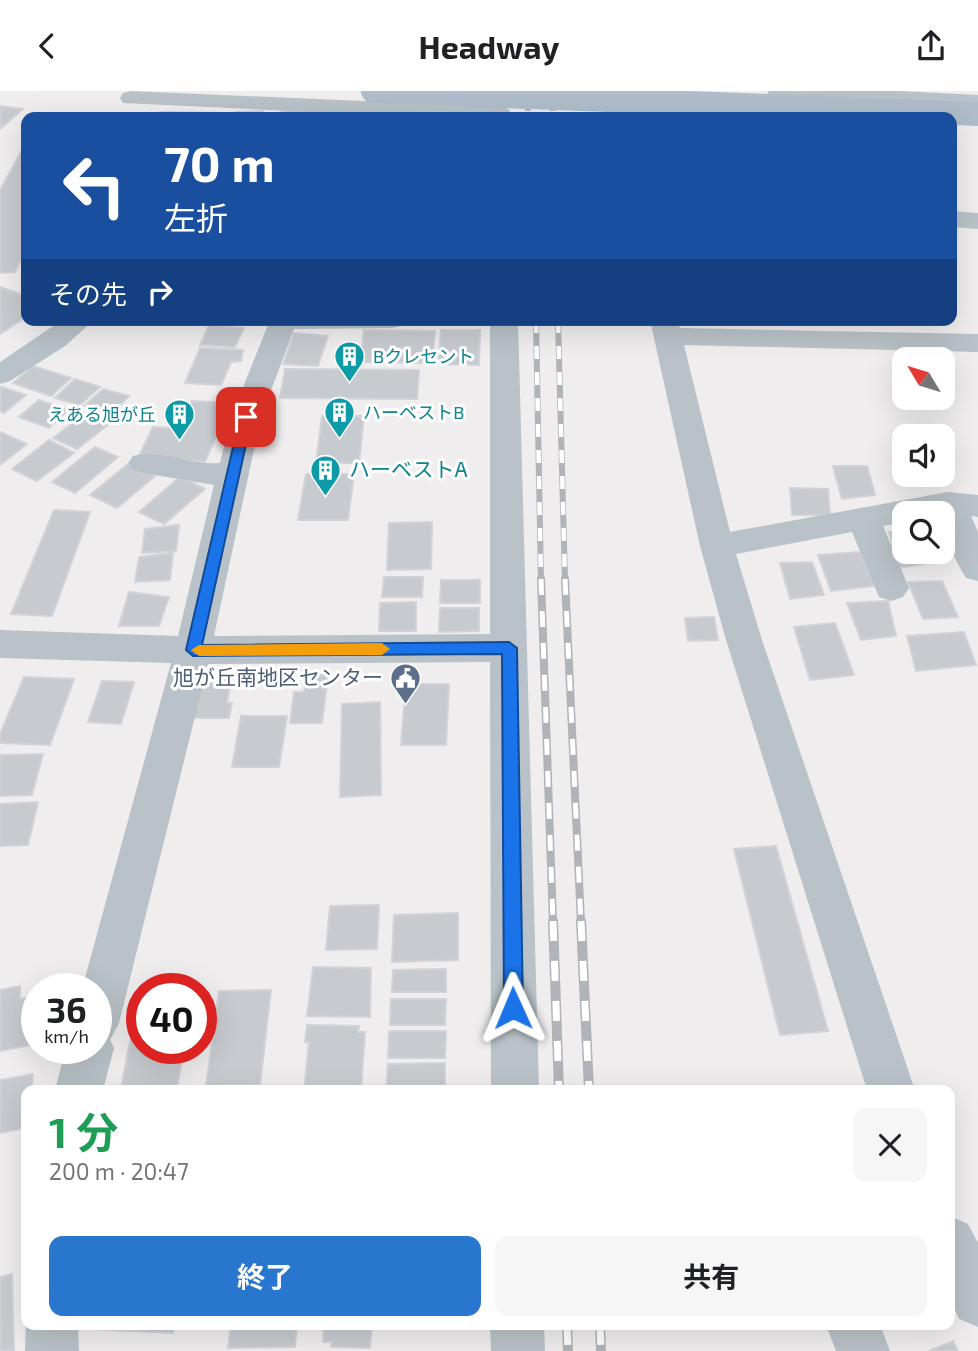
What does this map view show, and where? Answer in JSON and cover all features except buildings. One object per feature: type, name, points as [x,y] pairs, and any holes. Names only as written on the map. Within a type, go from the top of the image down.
[{"type":"main road","points":[[373,91],[925,112]]},
{"type":"main road","points":[[957,113],[978,114]]},
{"type":"street","points":[[613,91],[618,112]]},
{"type":"street","points":[[778,91],[914,108],[946,96],[978,101]]},
{"type":"street","points":[[129,102],[326,105],[462,112]]},
{"type":"street","points":[[957,124],[978,125]]},
{"type":"street","points":[[957,219],[978,221]]},
{"type":"street","points":[[0,375],[72,326]]},
{"type":"street","points":[[109,973],[193,650],[246,417],[282,326]]},
{"type":"street","points":[[504,326],[514,1085]]},
{"type":"street","points":[[889,1085],[744,641],[718,546],[666,328],[978,343]]},
{"type":"street","points":[[144,464],[207,475],[233,473]]},
{"type":"street","points":[[718,546],[963,505],[978,569]]},
{"type":"street","points":[[864,520],[891,588]]},
{"type":"street","points":[[0,644],[193,650],[509,648]]},
{"type":"street","points":[[80,1085],[86,1064]]},
{"type":"street","points":[[955,1252],[978,1300]]},
{"type":"street","points":[[51,1330],[52,1351]]},
{"type":"street","points":[[517,1330],[517,1351]]},
{"type":"street","points":[[855,1330],[863,1351]]},
{"type":"railway","points":[[527,91],[528,112]]},
{"type":"railway","points":[[552,91],[553,112]]},
{"type":"railway","points":[[536,326],[541,581]]},
{"type":"railway","points":[[558,326],[565,581]]},
{"type":"railway","points":[[541,579],[553,923]]},
{"type":"railway","points":[[565,579],[581,923]]},
{"type":"railway","points":[[553,921],[559,1085]]},
{"type":"railway","points":[[581,921],[589,1085]]},
{"type":"railway","points":[[567,1330],[568,1351]]},
{"type":"railway","points":[[600,1330],[601,1351]]},
{"type":"slow traffic","points":[[199,650],[382,649]]},
{"type":"place","name":"Bクレセント","points":[[350,384]]},
{"type":"place","name":"ハーベストB","points":[[340,440]]},
{"type":"place","name":"えある旭が丘","points":[[179,442]]},
{"type":"place","name":"ハーベストA","points":[[326,497]]},
{"type":"place","name":"旭が丘南地区センター","points":[[406,705]]},
{"type":"route","points":[[246,417],[193,650],[509,648],[513,1008]]}]
